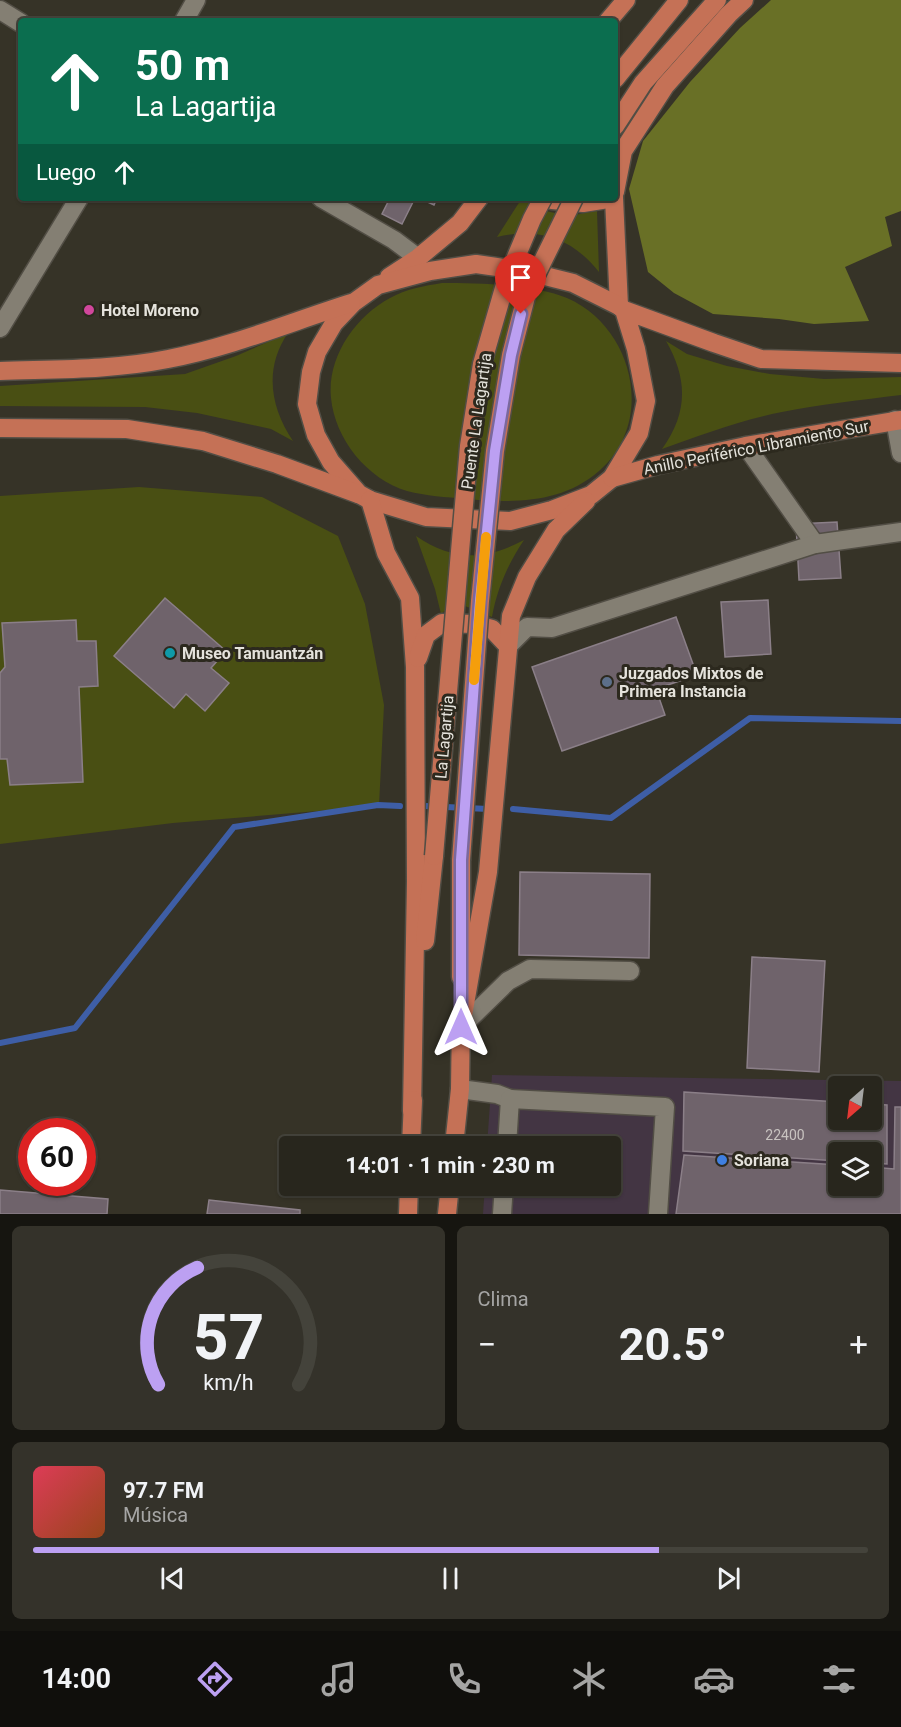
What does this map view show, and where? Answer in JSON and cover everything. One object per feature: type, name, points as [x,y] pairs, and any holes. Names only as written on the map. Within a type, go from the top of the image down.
[{"type":"main road","points":[[618,75],[679,0]]},
{"type":"main road","points":[[618,121],[643,83],[717,0]]},
{"type":"main road","points":[[618,177],[623,151],[665,86],[744,0]]},
{"type":"main road","points":[[610,18],[621,1]]},
{"type":"main road","points":[[411,1136],[416,870],[415,667],[410,598],[386,553],[364,497],[331,462],[316,435],[307,404],[316,352],[334,323],[353,303],[418,258],[460,223],[477,201]]},
{"type":"main road","name":"Puente La Lagartija","points":[[454,619],[469,446],[482,364],[506,281],[541,201]]},
{"type":"main road","points":[[562,201],[583,203],[595,201]]},
{"type":"main road","name":"Puente La Lagartija","points":[[478,620],[495,451],[511,355],[526,293],[572,201]]},
{"type":"main road","name":"Anillo Periférico Libramiento Sur","points":[[0,428],[127,429],[203,441],[277,464],[364,497],[426,517],[510,521],[552,510],[591,495],[612,477],[639,433],[646,401],[636,349],[621,308],[614,201]]},
{"type":"main road","points":[[378,285],[430,272],[476,264],[525,271],[573,284],[621,308],[714,344],[761,359],[901,363]]},
{"type":"main road","points":[[0,371],[111,367],[168,359],[218,347],[353,303]]},
{"type":"main road","name":"Anillo Periférico Libramiento Sur","points":[[612,477],[746,446],[898,420]]},
{"type":"main road","points":[[455,1136],[460,1089],[461,1027],[488,872],[511,616],[527,578],[556,530],[591,495]]},
{"type":"main road","name":"La Lagartija","points":[[412,1112],[454,619]]},
{"type":"main road","name":"La Lagartija","points":[[461,1027],[461,860],[478,620]]},
{"type":"main road","points":[[415,667],[426,635],[442,623],[473,624],[492,629],[508,646]]},
{"type":"main road","points":[[408,1214],[409,1196]]},
{"type":"main road","points":[[447,1214],[449,1196]]},
{"type":"street","points":[[186,18],[196,0]]},
{"type":"street","points":[[0,10],[18,21]]},
{"type":"street","points":[[0,328],[77,201]]},
{"type":"street","points":[[326,201],[394,240],[418,258]]},
{"type":"street","points":[[898,420],[901,453]]},
{"type":"street","points":[[746,446],[815,544]]},
{"type":"street","points":[[508,646],[527,627],[552,628],[815,544],[901,531]]},
{"type":"street","points":[[461,1027],[508,981],[530,969],[630,971]]},
{"type":"street","points":[[460,1089],[497,1094],[510,1099],[665,1107],[658,1214]]},
{"type":"street","points":[[508,1136],[510,1099]]},
{"type":"street","points":[[502,1214],[503,1196]]},
{"type":"shaded area","points":[[492,1075],[828,1080],[828,1130],[882,1130],[882,1081],[901,1081],[901,1214],[483,1214],[484,1196],[621,1196],[621,1136],[488,1136]]},
{"type":"green space","points":[[771,0],[901,0],[901,211],[885,217],[892,246],[845,267],[869,321],[814,324],[713,314],[674,293],[648,272],[629,189],[643,141],[690,82],[740,28]]},
{"type":"green space","points":[[520,201],[530,201],[546,211],[568,216],[597,211],[599,272],[578,251],[554,238],[527,233],[497,237]]},
{"type":"green space","points":[[442,283],[506,285],[554,293],[590,312],[608,330],[622,353],[630,377],[632,402],[627,427],[617,451],[599,471],[569,490],[553,495],[519,501],[501,501],[436,496],[407,491],[392,485],[366,467],[346,442],[334,413],[331,383],[339,353],[355,327],[377,306],[402,292]]},
{"type":"green space","points":[[288,333],[275,360],[273,387],[279,415],[293,441],[271,429],[197,413],[145,407],[0,406],[0,386],[185,374],[236,356]]},
{"type":"green space","points":[[666,341],[687,354],[727,366],[770,374],[824,379],[901,377],[901,395],[826,404],[767,415],[721,428],[662,449],[677,422],[682,396],[678,369]]},
{"type":"green space","points":[[139,487],[262,497],[338,536],[365,604],[384,705],[379,806],[173,823],[0,844],[0,496]]},
{"type":"green space","points":[[416,536],[443,550],[469,555],[496,552],[524,540],[504,577],[492,617],[465,606],[449,607],[441,614],[435,589]]},
{"type":"building","points":[[388,201],[414,201],[402,224],[382,214]]},
{"type":"building","points":[[837,522],[841,578],[799,580],[796,524]]},
{"type":"building","name":"Museo Tamuantzán","points":[[165,598],[226,651],[211,668],[229,683],[205,711],[186,694],[174,708],[114,656]]},
{"type":"building","points":[[768,600],[771,654],[725,657],[721,602]]},
{"type":"building","name":"Juzgados Mixtos de Primera Instancia","points":[[676,617],[697,675],[656,689],[665,715],[562,751],[532,667]]},
{"type":"building","points":[[76,620],[77,641],[96,641],[98,686],[79,687],[83,782],[10,785],[7,759],[0,759],[0,673],[5,667],[2,623]]},
{"type":"building","points":[[520,872],[650,874],[649,958],[519,955]]},
{"type":"building","points":[[752,957],[825,961],[819,1072],[747,1068]]},
{"type":"building","points":[[684,1092],[828,1101],[828,1130],[882,1130],[882,1105],[887,1105],[887,1164],[882,1164],[882,1142],[828,1142],[828,1160],[683,1151]]},
{"type":"building","name":"Soriana","points":[[895,1107],[901,1107],[901,1214],[676,1214],[684,1155],[828,1164],[828,1196],[882,1196],[882,1168],[894,1169]]},
{"type":"building","points":[[0,1190],[18,1192],[18,1196],[108,1199],[107,1214],[0,1214]]},
{"type":"building","points":[[209,1200],[300,1210],[300,1214],[207,1214]]},
{"type":"waterway","points":[[513,809],[611,818],[750,718],[901,721]]},
{"type":"waterway","points":[[0,1043],[75,1028],[234,827],[378,805],[400,806]]},
{"type":"waterway","points":[[425,806],[488,809]]},
{"type":"slow traffic","points":[[474,680],[486,537]]},
{"type":"place","name":"Hotel Moreno","points":[[89,310]]},
{"type":"place","name":"Museo Tamuantzán","points":[[170,653]]},
{"type":"place","name":"Juzgados Mixtos de Primera Instancia","points":[[607,682]]},
{"type":"place","name":"Soriana","points":[[722,1160]]},
{"type":"route","points":[[461,1027],[461,860],[480,601],[495,451],[511,355],[521,314]]}]
